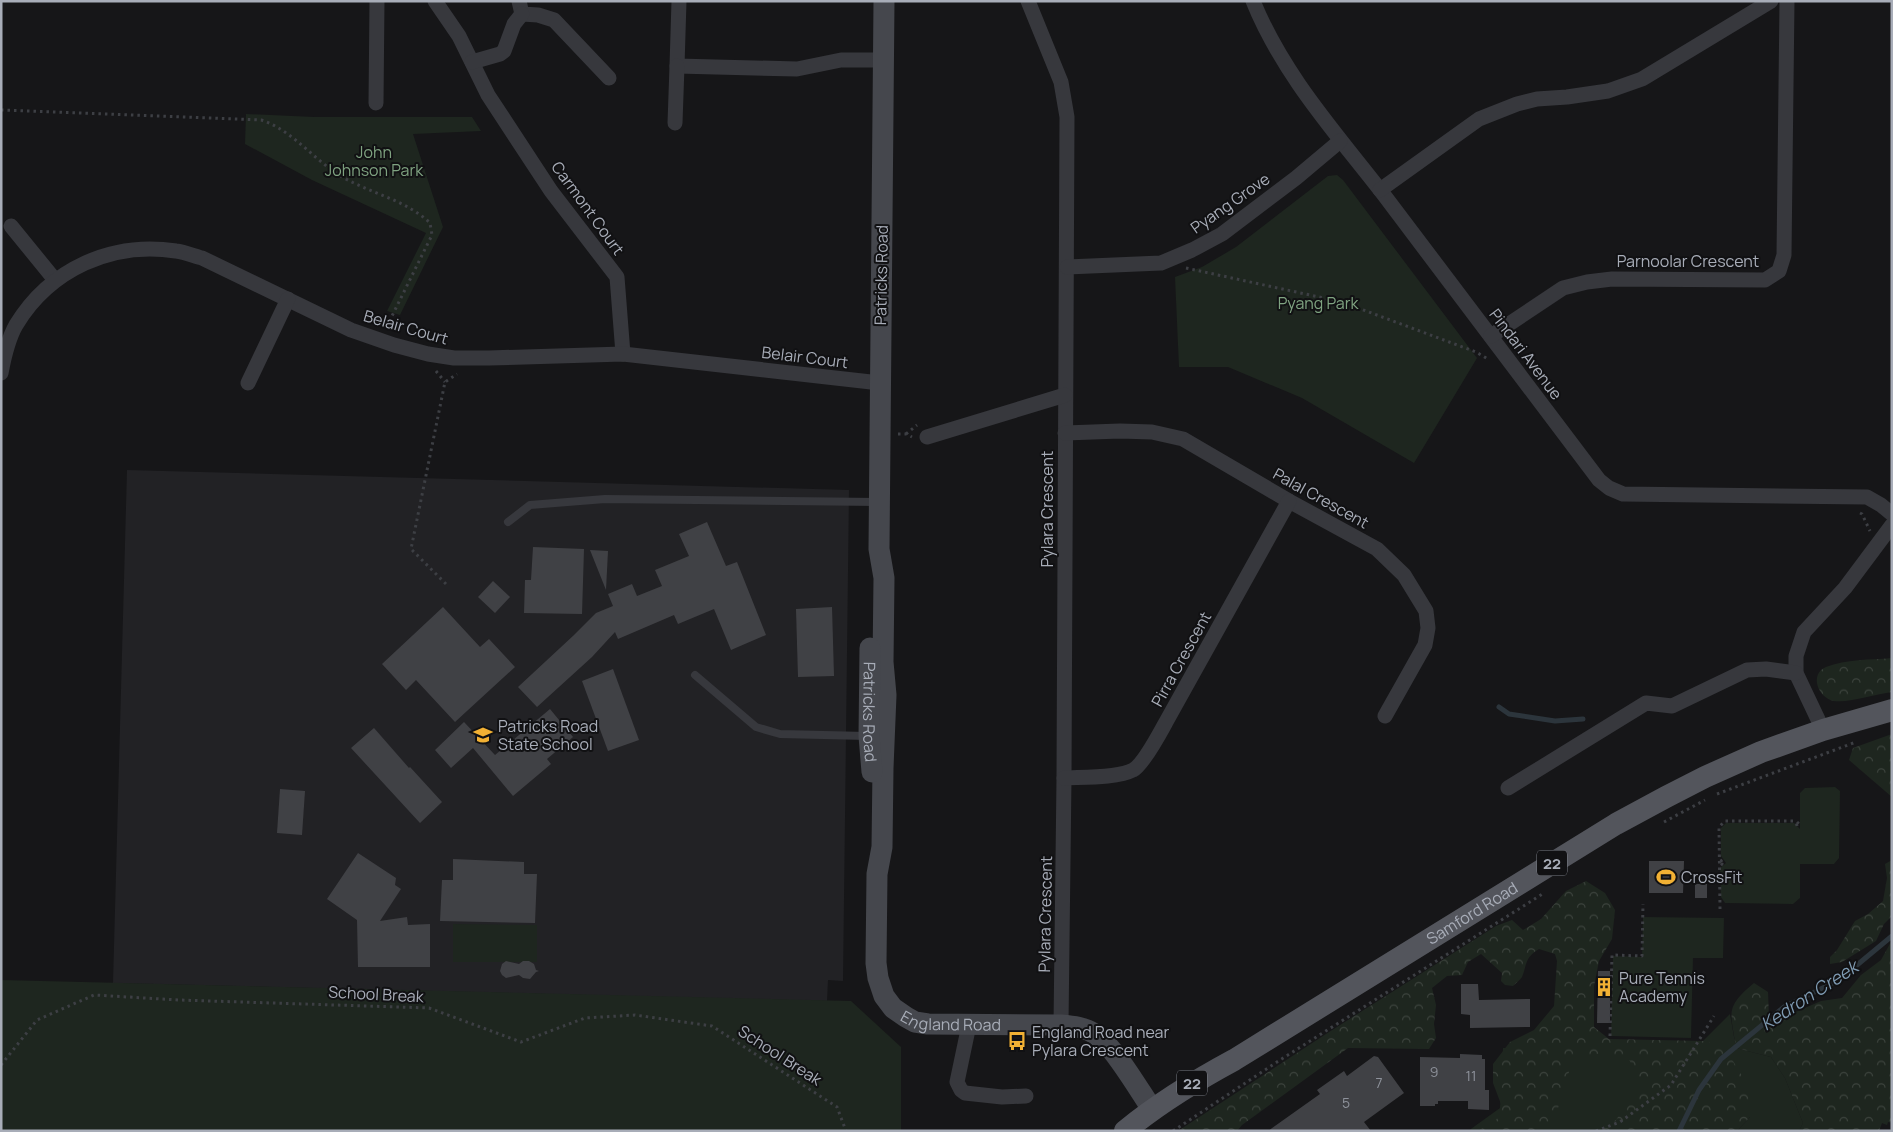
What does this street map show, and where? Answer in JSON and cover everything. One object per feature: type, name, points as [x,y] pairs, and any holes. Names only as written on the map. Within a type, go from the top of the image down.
[{"type":"main road","name":"Patricks Road","points":[[877,874],[882,847],[886,705],[883,662],[884,578],[879,548],[884,1]]},
{"type":"main road","name":"Patricks Road","points":[[879,548],[871,577],[869,736],[872,760],[872,848],[877,874],[878,978],[884,996],[893,1008]]},
{"type":"main road","name":"Samford Road","points":[[1125,1131],[1152,1109],[1191,1084],[1234,1060],[1616,824],[1705,777],[1762,752],[1822,730],[1892,710]]},
{"type":"main road","name":"England Road","points":[[893,1008],[915,1022],[947,1025],[1077,1026],[1094,1033],[1105,1042],[1152,1109]]},
{"type":"street","points":[[376,103],[378,1]]},
{"type":"street","name":"Carmont Court","points":[[434,1],[459,36],[488,95],[551,191],[617,276],[623,354]]},
{"type":"street","points":[[675,123],[679,1]]},
{"type":"street","name":"Pylara Crescent","points":[[1028,1],[1061,82],[1067,117],[1061,1025]]},
{"type":"street","name":"Pindari Avenue","points":[[1253,1],[1265,30],[1293,77],[1340,141],[1380,190],[1491,336],[1598,480],[1609,488],[1623,494],[1867,497],[1892,514]]},
{"type":"street","points":[[1380,190],[1479,120],[1517,104],[1537,99],[1608,91],[1642,78],[1771,1]]},
{"type":"street","name":"Parnoolar Crescent","points":[[1491,336],[1563,288],[1587,282],[1612,279],[1765,280],[1779,271],[1784,255],[1787,1]]},
{"type":"street","points":[[472,62],[500,54],[504,51],[520,8],[554,20],[609,78]]},
{"type":"street","points":[[677,66],[797,69],[841,60],[884,60]]},
{"type":"street","name":"Pyang Grove","points":[[1067,268],[1161,263],[1192,250],[1222,234],[1296,178],[1340,141]]},
{"type":"street","points":[[12,226],[55,280]]},
{"type":"street","name":"Belair Court","points":[[1,372],[5,353],[15,326],[55,280],[70,270],[101,256],[121,251],[154,249],[178,251],[202,258],[351,330],[394,345],[428,354],[454,358],[623,354],[880,384]]},
{"type":"street","points":[[248,383],[288,299]]},
{"type":"street","points":[[927,437],[1065,395]]},
{"type":"street","name":"Palal Crescent","points":[[1065,433],[1152,432],[1183,440],[1377,549],[1404,575],[1426,610],[1428,628],[1425,645],[1385,716]]},
{"type":"street","name":"Pirra Crescent","points":[[1064,778],[1111,775],[1134,770],[1149,751],[1166,722],[1289,501]]},
{"type":"street","points":[[1822,730],[1796,673],[1796,656],[1804,632],[1887,542],[1892,525]]},
{"type":"street","points":[[1508,788],[1646,703],[1672,706],[1747,670],[1766,668],[1796,673]]},
{"type":"street","points":[[969,1025],[957,1082],[961,1090],[965,1093],[1002,1097],[1026,1096]]},
{"type":"lane","points":[[508,522],[530,505],[604,499],[880,502]]},
{"type":"lane","points":[[696,675],[756,727],[780,734],[869,736]]},
{"type":"path","points":[[1,110],[261,120],[291,136],[341,176],[409,209],[430,223],[432,235],[391,318],[396,330],[394,345]]},
{"type":"path","points":[[1161,263],[1342,302],[1476,352],[1493,366]]},
{"type":"path","points":[[433,369],[441,374],[445,382],[411,549],[446,584]]},
{"type":"path","points":[[445,382],[458,373]]},
{"type":"path","points":[[906,434],[914,426],[920,424]]},
{"type":"path","points":[[1857,512],[1862,514],[1870,531],[1887,542]]},
{"type":"path","points":[[1716,794],[1863,739]]},
{"type":"path","points":[[1658,824],[1708,799]]},
{"type":"path","points":[[1720,909],[1719,828],[1725,821],[1796,821],[1798,825]]},
{"type":"path","points":[[1719,862],[1724,859]]},
{"type":"path","points":[[1719,862],[1723,865]]},
{"type":"path","points":[[1173,1131],[1280,1060],[1549,890]]},
{"type":"path","points":[[1610,1036],[1612,955],[1642,956],[1643,904]]},
{"type":"path","name":"School Break","points":[[1,1065],[37,1020],[94,995],[179,1000],[429,1008],[521,1042],[585,1018],[635,1015],[712,1026],[837,1107],[846,1131]]},
{"type":"path","points":[[1596,1131],[1620,1122],[1671,1085],[1714,1016]]},
{"type":"shaded area","name":"Patricks Road State School","points":[[127,470],[849,490],[843,981],[828,980],[827,1001],[113,983]]},
{"type":"green space","name":"John Johnson Park","points":[[246,114],[314,117],[472,117],[481,131],[413,134],[443,227],[400,315],[387,311],[426,233],[312,180],[245,144]]},
{"type":"green space","name":"Pyang Park","points":[[1337,175],[1343,180],[1477,358],[1414,463],[1302,398],[1228,367],[1179,367],[1175,277],[1202,267],[1236,247],[1328,176]]},
{"type":"green space","points":[[1892,658],[1892,692],[1855,700],[1834,701],[1828,699],[1820,691],[1817,680],[1818,675],[1826,667],[1850,661]]},
{"type":"green space","points":[[1892,734],[1892,797],[1849,760],[1853,748]]},
{"type":"green space","points":[[1835,787],[1840,791],[1839,858],[1834,864],[1800,864],[1800,898],[1793,904],[1725,903],[1721,897],[1720,868],[1726,863],[1721,856],[1721,828],[1726,823],[1794,823],[1800,829],[1800,793],[1805,788]]},
{"type":"green space","points":[[1892,860],[1892,916],[1884,924],[1876,941],[1842,962],[1830,964],[1830,957],[1837,950],[1855,921],[1868,914],[1883,901],[1887,878],[1885,864]]},
{"type":"green space","points":[[1586,881],[1605,893],[1615,910],[1612,939],[1599,961],[1594,986],[1594,1027],[1609,1039],[1704,1041],[1720,1046],[1733,1061],[1750,1089],[1750,1117],[1737,1131],[1597,1131],[1616,1120],[1638,1087],[1630,1061],[1597,1054],[1572,1062],[1552,1128],[1549,1131],[1478,1131],[1498,1118],[1501,1104],[1493,1083],[1493,1064],[1510,1042],[1534,1030],[1554,1006],[1557,961],[1555,954],[1539,949],[1529,958],[1522,977],[1513,986],[1505,985],[1501,981],[1502,973],[1481,954],[1468,962],[1462,975],[1447,976],[1432,988],[1436,1005],[1434,1024],[1436,1038],[1429,1049],[1348,1048],[1242,1125],[1237,1131],[1178,1131],[1496,926],[1512,920],[1523,930],[1541,919],[1566,891]]},
{"type":"green space","points":[[1643,917],[1724,918],[1723,958],[1693,958],[1691,1038],[1611,1036],[1613,956],[1642,957]]},
{"type":"green space","points":[[453,924],[537,925],[537,962],[453,962]]},
{"type":"green space","points":[[1892,940],[1892,1123],[1888,1122],[1887,1125],[1882,1123],[1879,1131],[1799,1131],[1803,1123],[1785,1078],[1771,1057],[1736,1048],[1732,1018],[1734,1005],[1744,991],[1754,983],[1768,992],[1769,1017],[1775,1021],[1821,1001],[1842,998],[1861,975],[1881,960]]},
{"type":"green space","points":[[1,980],[851,1001],[901,1047],[901,1131],[1,1131]]},
{"type":"green space","points":[[1730,1014],[1736,1048],[1771,1057],[1785,1078],[1803,1123],[1799,1131],[1737,1131],[1750,1117],[1647,1131],[1468,1131],[1500,1108],[1503,1048],[1703,1041]]},
{"type":"building","points":[[707,522],[726,566],[737,562],[766,635],[731,650],[714,609],[678,624],[674,615],[618,639],[615,632],[592,657],[537,707],[518,687],[596,613],[613,606],[608,594],[632,584],[637,596],[662,586],[655,570],[689,556],[679,534]]},
{"type":"building","points":[[533,547],[584,549],[582,614],[524,613],[525,580],[531,580]]},
{"type":"building","points":[[590,550],[608,551],[606,590]]},
{"type":"building","points":[[493,581],[510,597],[495,613],[478,597]]},
{"type":"building","points":[[443,607],[480,647],[489,639],[515,667],[455,722],[416,680],[406,690],[382,664]]},
{"type":"building","points":[[832,607],[834,676],[798,677],[796,609]]},
{"type":"building","points":[[613,669],[639,740],[608,751],[582,681]]},
{"type":"building","points":[[550,709],[573,737],[547,759],[551,764],[513,796],[473,748],[451,768],[435,750],[464,722],[495,755]]},
{"type":"building","points":[[374,728],[442,802],[420,823],[351,748]]},
{"type":"building","points":[[280,789],[305,791],[302,835],[277,833]]},
{"type":"building","points":[[358,853],[396,878],[395,885],[401,889],[380,921],[407,917],[408,925],[430,924],[430,967],[358,967],[357,920],[327,899]]},
{"type":"building","points":[[453,859],[524,862],[524,874],[537,874],[535,923],[440,921],[442,880],[453,880]]},
{"type":"building","name":"CrossFit","points":[[1649,861],[1684,861],[1683,893],[1649,893]]},
{"type":"building","points":[[1695,884],[1707,884],[1707,898],[1695,898]]},
{"type":"building","points":[[506,961],[519,964],[523,961],[529,961],[539,971],[530,979],[519,975],[506,978],[500,971],[502,964]]},
{"type":"building","name":"Pure Tennis Academy","points":[[1598,971],[1610,971],[1610,1023],[1597,1023]]},
{"type":"building","points":[[1461,984],[1478,984],[1479,1000],[1530,999],[1530,1027],[1470,1028],[1470,1015],[1461,1014]]},
{"type":"building","points":[[1460,1054],[1482,1055],[1482,1059],[1485,1059],[1485,1090],[1489,1090],[1489,1110],[1468,1109],[1468,1101],[1438,1101],[1438,1104],[1435,1104],[1435,1106],[1420,1106],[1420,1057],[1460,1058]]},
{"type":"building","points":[[1374,1056],[1378,1057],[1404,1093],[1364,1122],[1371,1131],[1268,1131],[1320,1094],[1317,1090],[1344,1071],[1347,1076]]},
{"type":"waterway","points":[[1499,707],[1509,714],[1555,721],[1583,719]]},
{"type":"waterway","name":"Kedron Creek","points":[[1679,1131],[1699,1090],[1721,1059],[1784,1007],[1839,980],[1892,936]]},
{"type":"place","name":"Patricks Road State School","points":[[483,735]]},
{"type":"place","name":"CrossFit","points":[[1666,877]]},
{"type":"place","name":"Pure Tennis Academy","points":[[1604,987]]},
{"type":"place","name":"England Road near Pylara Crescent","points":[[1017,1041]]}]
